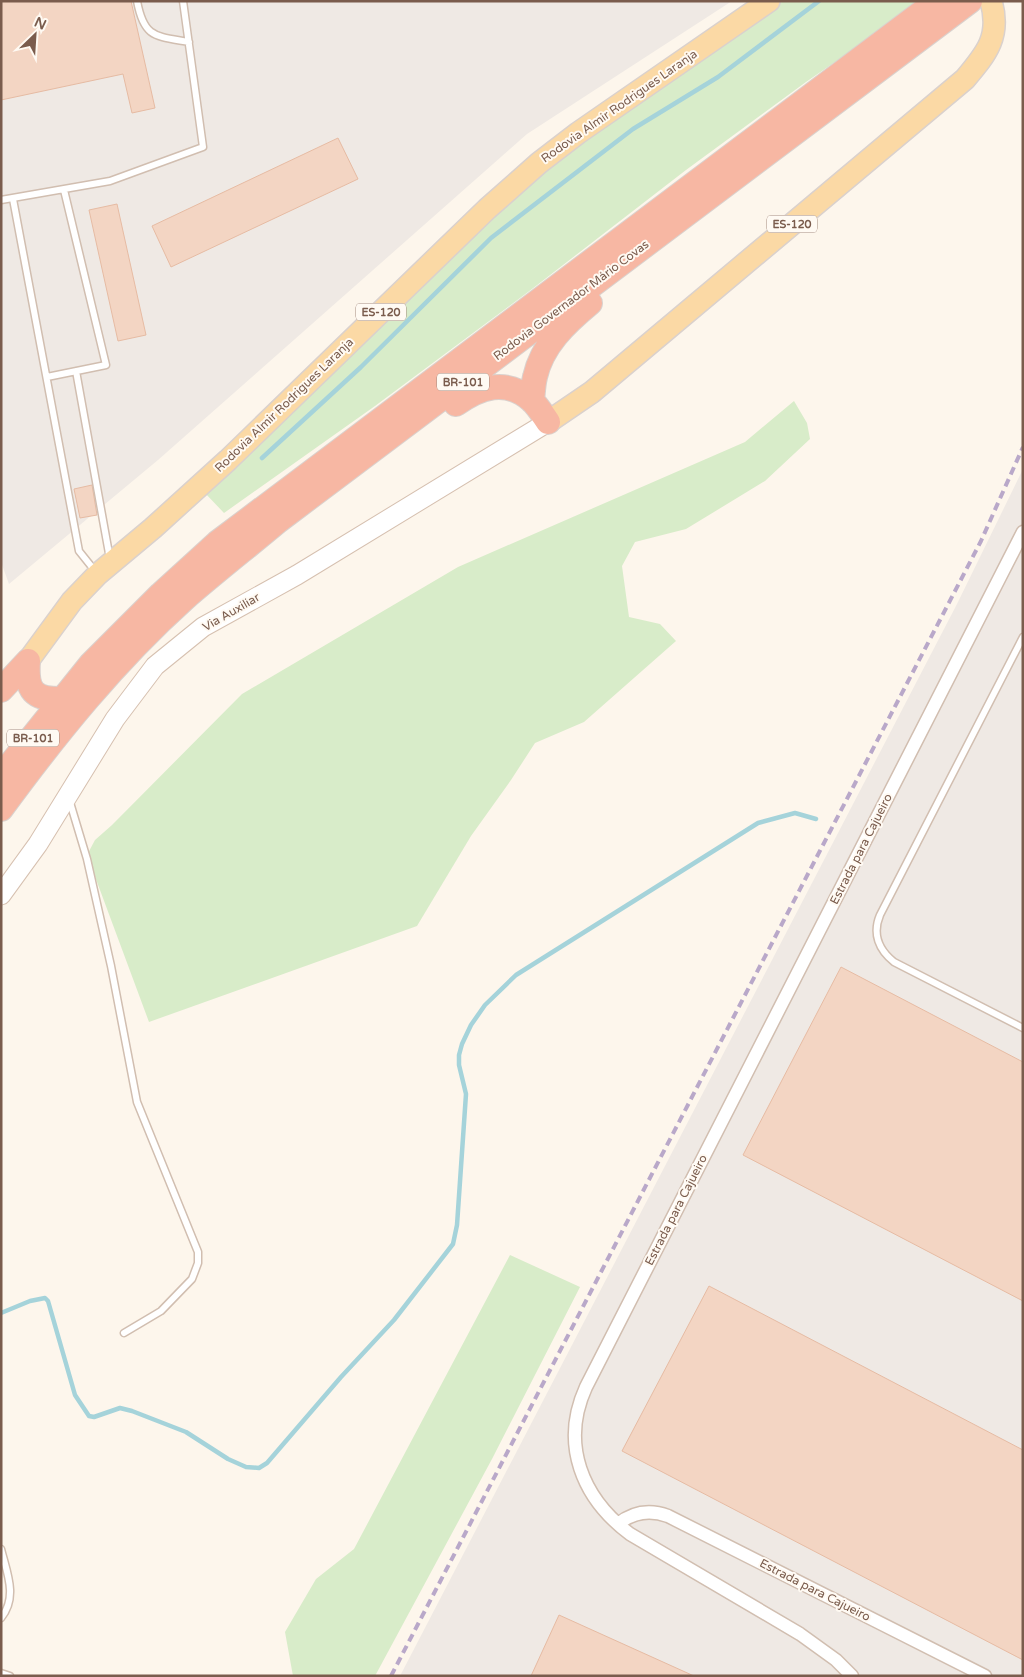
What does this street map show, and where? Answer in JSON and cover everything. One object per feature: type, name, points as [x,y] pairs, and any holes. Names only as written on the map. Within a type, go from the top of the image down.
[{"type":"highway","name":"Rodovia Governador Mário Covas","points":[[1,776],[64,700],[91,664],[120,634],[217,543],[937,1]]},
{"type":"highway","name":"Rodovia Governador Mário Covas","points":[[1,808],[74,715],[143,639],[184,599],[278,521],[969,2]]},
{"type":"highway","points":[[532,401],[534,378],[540,360],[548,345],[576,315],[622,275],[670,225]]},
{"type":"highway","points":[[364,458],[419,431],[470,394],[485,388],[502,387],[516,390],[532,401],[548,422]]},
{"type":"highway","points":[[28,661],[27,678],[30,688],[37,695],[49,700],[64,700]]},
{"type":"highway","points":[[1,690],[28,661]]},
{"type":"main road","name":"Rodovia Almir Rodrigues Laranja","points":[[28,661],[72,601],[104,569],[153,528],[228,460],[487,209],[539,163],[578,133],[769,1]]},
{"type":"main road","name":"ES-120","points":[[548,422],[592,392],[965,78],[990,45],[995,20],[991,1]]},
{"type":"street","name":"Via Auxiliar","points":[[1,895],[38,844],[115,719],[155,666],[203,627],[297,575],[548,422]]},
{"type":"street","name":"Estrada para Cajueiro","points":[[985,1676],[668,1516],[654,1512],[638,1513],[631,1515],[618,1524],[596,1501],[583,1476],[578,1462],[574,1434],[581,1398],[1023,532]]},
{"type":"street","points":[[618,1524],[630,1534],[800,1634],[836,1660],[852,1676]]},
{"type":"lane","points":[[137,1],[140,19],[148,31],[160,36],[189,42]]},
{"type":"lane","points":[[1,200],[110,181],[203,147],[183,1]]},
{"type":"lane","points":[[47,377],[106,365],[64,190]]},
{"type":"lane","points":[[13,199],[79,551],[104,569]]},
{"type":"lane","points":[[76,371],[104,569]]},
{"type":"lane","points":[[1023,637],[880,915],[876,929],[878,942],[882,950],[894,962],[1023,1028]]},
{"type":"lane","points":[[68,795],[87,859],[137,1102],[198,1252],[198,1263],[192,1279],[160,1311],[124,1333]]},
{"type":"lane","points":[[1,1549],[12,1590],[6,1613],[1,1618]]},
{"type":"lane","points":[[1,1672],[10,1676]]},
{"type":"shaded area","points":[[1,1],[732,1],[527,134],[158,460],[9,584],[1,562]]},
{"type":"shaded area","points":[[1023,469],[1023,1676],[400,1676],[957,604]]},
{"type":"green space","points":[[783,1],[923,1],[806,82],[686,170],[532,289],[375,406],[224,513],[204,492],[240,447],[578,142]]},
{"type":"green space","points":[[794,401],[807,423],[810,439],[765,481],[686,529],[635,542],[622,566],[629,617],[660,624],[676,641],[584,722],[535,743],[471,836],[417,926],[149,1022],[87,855],[95,840],[242,694],[458,567],[745,442]]},
{"type":"green space","points":[[510,1255],[580,1287],[492,1459],[375,1676],[293,1676],[285,1632],[316,1579],[354,1549]]},
{"type":"building","points":[[1,1],[131,1],[155,108],[132,113],[123,74],[1,100]]},
{"type":"building","points":[[338,138],[358,179],[171,267],[152,226]]},
{"type":"building","points":[[117,204],[146,335],[118,341],[89,210]]},
{"type":"building","points":[[92,485],[97,515],[80,518],[74,489]]},
{"type":"building","points":[[841,967],[1023,1062],[1023,1301],[743,1155]]},
{"type":"building","points":[[709,1286],[1023,1450],[1023,1660],[622,1451]]},
{"type":"building","points":[[559,1615],[694,1676],[531,1676]]},
{"type":"waterway","points":[[262,458],[361,367],[491,238],[633,129],[718,77],[819,1]]},
{"type":"waterway","points":[[1,1313],[30,1301],[45,1298],[48,1301],[75,1395],[89,1416],[94,1417],[120,1408],[132,1411],[186,1432],[228,1459],[246,1467],[259,1468],[267,1463],[341,1377],[394,1320],[453,1244],[457,1225],[466,1094],[459,1065],[459,1055],[471,1025],[485,1005],[516,975],[758,823],[795,813],[816,819]]},
{"type":"railway","points":[[391,1676],[981,541],[1023,447]]}]
